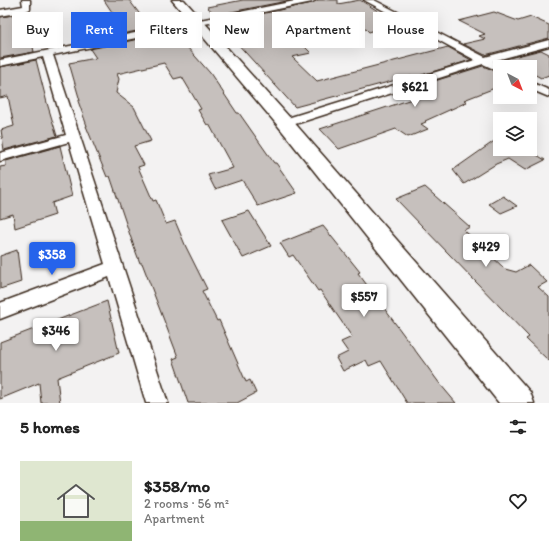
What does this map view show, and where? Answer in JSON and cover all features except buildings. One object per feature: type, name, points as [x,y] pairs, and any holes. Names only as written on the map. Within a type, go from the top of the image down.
[{"type":"street","points":[[0,13],[27,7],[26,0]]},
{"type":"street","points":[[178,0],[188,12]]},
{"type":"street","points":[[202,22],[312,0]]},
{"type":"street","points":[[368,0],[493,66]]},
{"type":"street","points":[[202,28],[285,123],[519,403]]},
{"type":"street","points":[[0,63],[135,36]]},
{"type":"street","points":[[285,123],[483,61],[549,43]]},
{"type":"street","points":[[47,53],[157,403]]},
{"type":"street","points":[[537,88],[549,94]]},
{"type":"street","points":[[0,157],[73,137]]},
{"type":"street","points":[[0,311],[114,268]]}]
